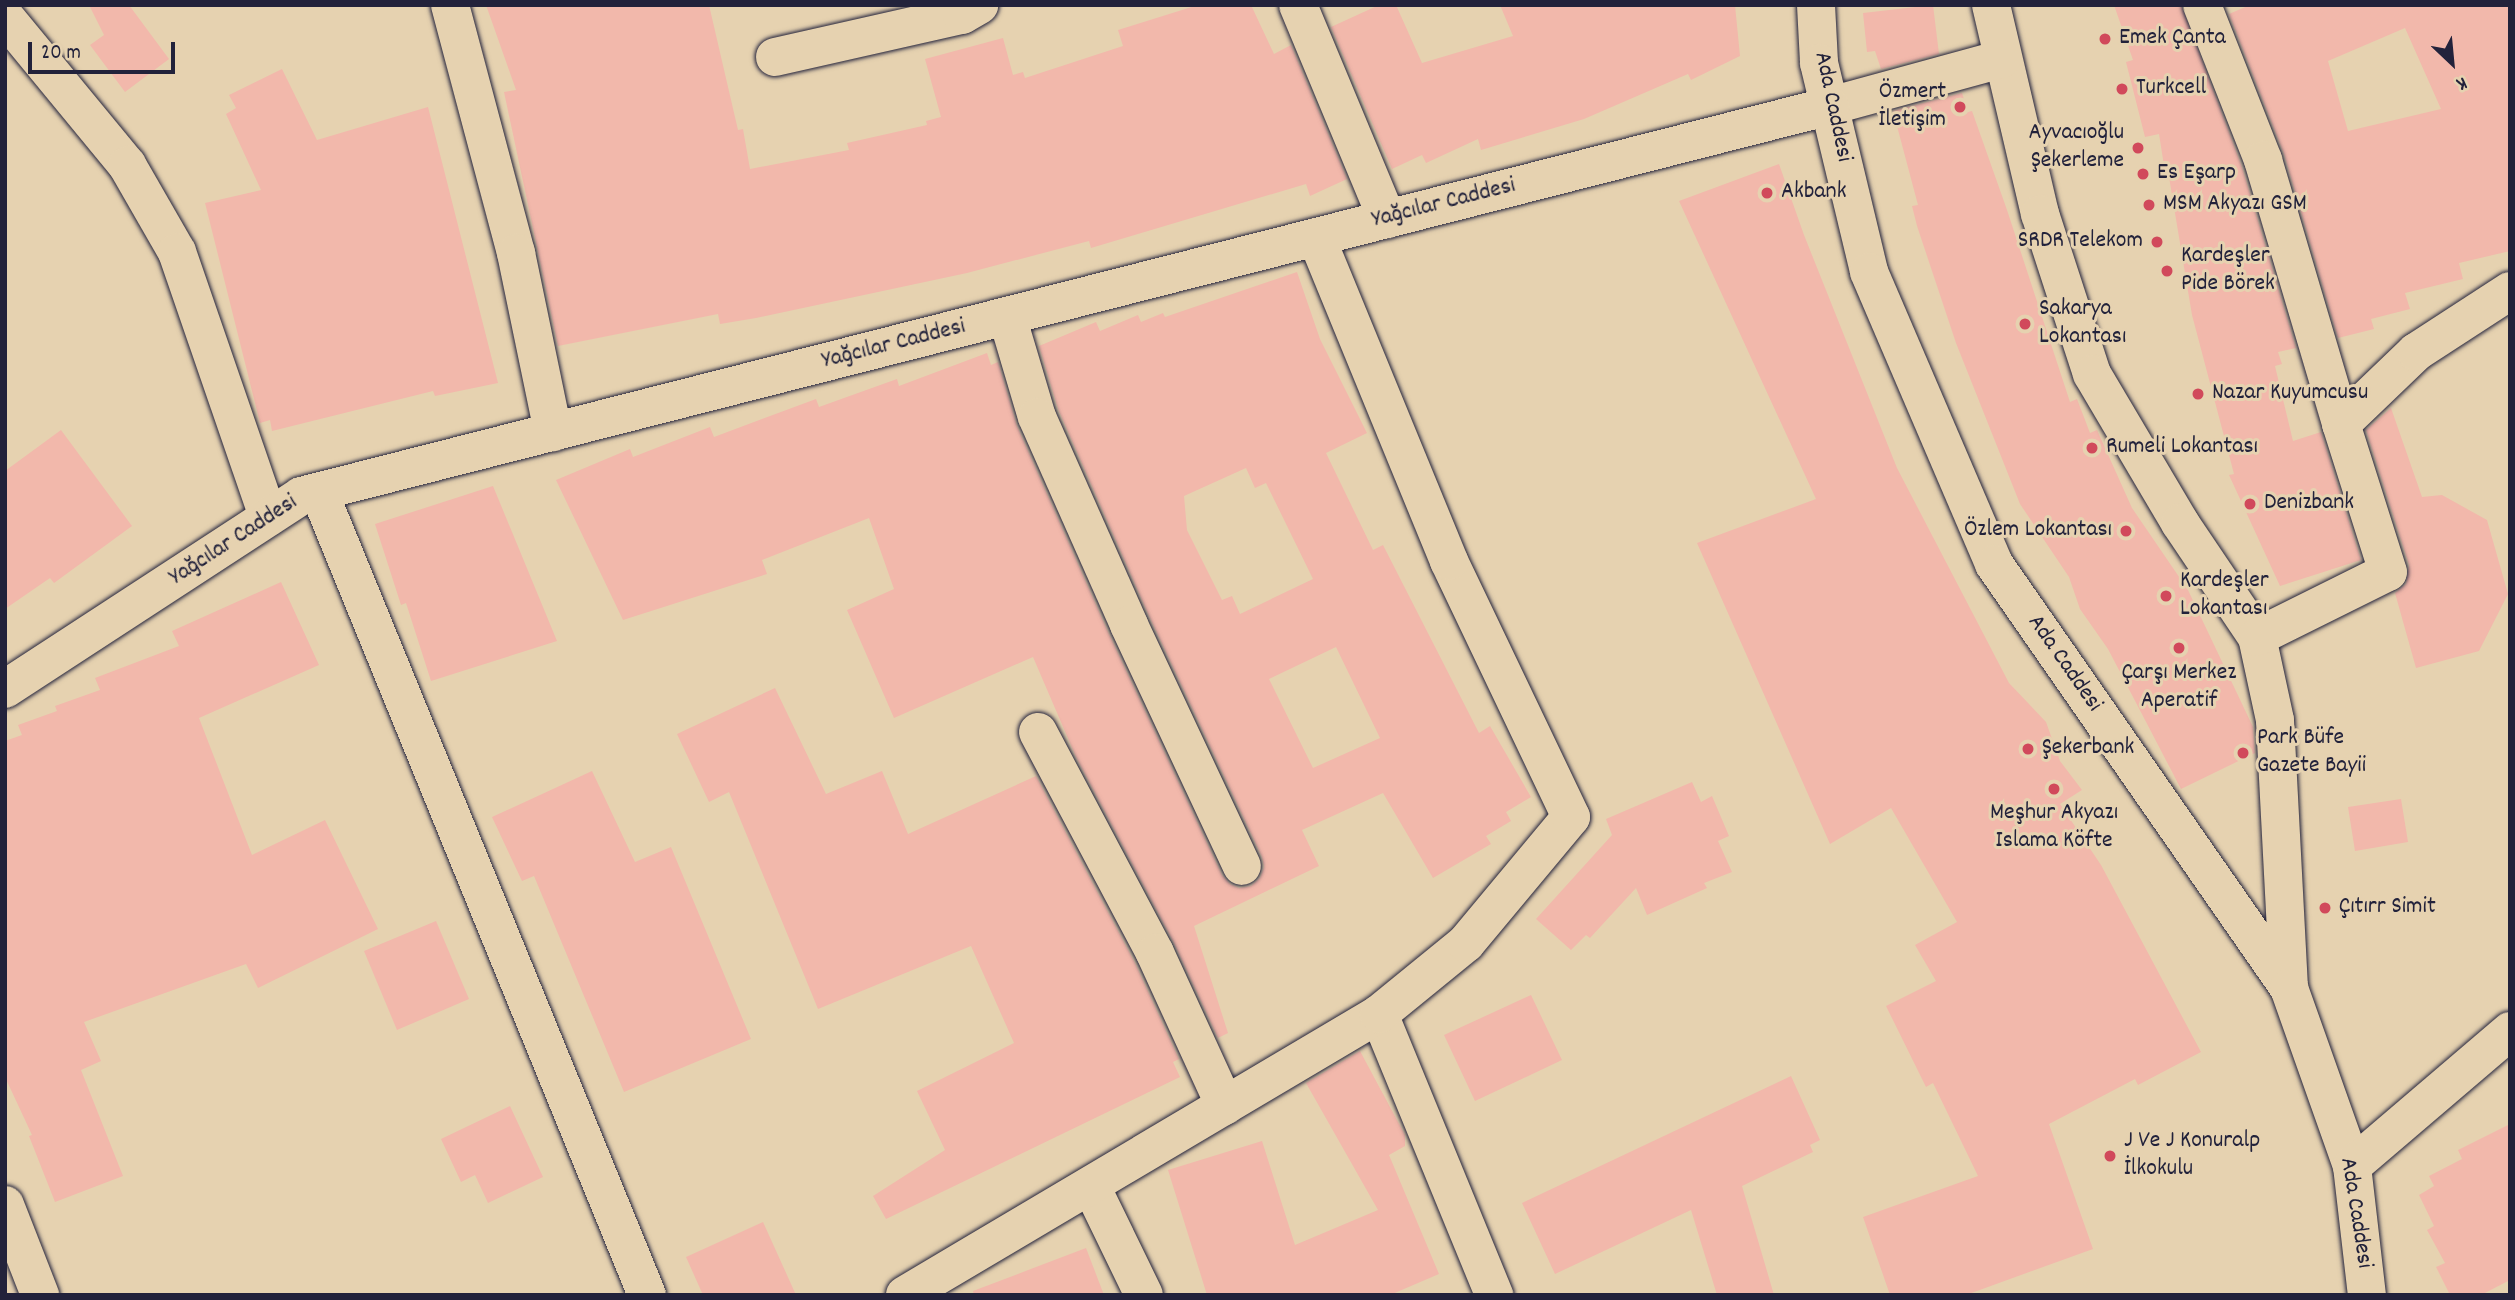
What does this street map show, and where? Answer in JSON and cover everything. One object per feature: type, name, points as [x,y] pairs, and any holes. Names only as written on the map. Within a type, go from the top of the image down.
[{"type":"street","points":[[450,5],[516,253],[552,432]]},
{"type":"street","points":[[775,57],[962,15],[979,5]]},
{"type":"street","points":[[1298,5],[1387,219]]},
{"type":"street","name":"Ada Caddesi","points":[[1815,5],[1819,62],[1869,272],[1994,564],[2289,988],[2352,1166],[2367,1295]]},
{"type":"street","points":[[1991,5],[2040,214],[2092,374],[2180,523],[2258,637],[2275,720],[2289,988]]},
{"type":"street","points":[[2202,5],[2263,160],[2388,572],[2258,637]]},
{"type":"street","points":[[5,17],[127,165],[177,252],[268,517]]},
{"type":"street","name":"Yağcılar Caddesi","points":[[5,689],[301,496],[1830,106],[2002,59]]},
{"type":"street","points":[[905,1295],[1379,1014],[1466,943],[1571,817],[1449,561],[1316,237]]},
{"type":"street","points":[[2341,424],[2416,352],[2510,291]]},
{"type":"street","points":[[1007,316],[1037,417],[1129,625],[1242,866]]},
{"type":"street","points":[[319,492],[647,1295]]},
{"type":"street","points":[[1038,732],[1155,953],[1225,1106]]},
{"type":"street","points":[[1379,1014],[1494,1295]]},
{"type":"street","points":[[2352,1166],[2510,1031]]},
{"type":"street","points":[[1091,1186],[1144,1295]]},
{"type":"street","points":[[5,1205],[40,1295]]},
{"type":"building","points":[[89,5],[129,5],[169,59],[125,92],[90,45],[104,35]]},
{"type":"building","points":[[486,5],[709,5],[738,130],[743,129],[750,169],[849,150],[847,143],[927,125],[926,121],[941,117],[925,59],[1003,38],[1013,75],[1023,72],[1025,78],[1123,46],[1118,30],[1198,5],[1251,5],[1274,54],[1291,45],[1347,179],[1310,196],[1306,184],[1091,248],[1089,241],[967,273],[756,318],[720,324],[718,314],[558,346],[504,92],[516,90]]},
{"type":"building","points":[[1379,5],[1396,5],[1422,63],[1513,36],[1500,5],[1735,5],[1740,56],[1691,80],[1688,74],[1584,119],[1481,150],[1478,139],[1426,163],[1422,155],[1392,169],[1331,27]]},
{"type":"building","points":[[1933,5],[1939,54],[1881,69],[1875,51],[1867,52],[1863,13]]},
{"type":"building","points":[[2114,5],[2181,5],[2242,167],[2296,348],[2278,352],[2282,364],[2275,366],[2293,441],[2321,432],[2361,560],[2280,586],[2229,475],[2234,474],[2192,315],[2168,171],[2165,172],[2159,134],[2145,137],[2126,62],[2133,60]]},
{"type":"building","points":[[2250,5],[2510,5],[2510,251],[2459,263],[2463,279],[2405,293],[2410,309],[2371,319],[2374,329],[2338,338],[2284,154],[2229,14]],"holes":[[[2405,28],[2441,109],[2348,131],[2328,61]]]},
{"type":"building","points":[[282,69],[317,140],[428,107],[498,383],[435,396],[433,391],[272,431],[270,420],[260,423],[205,203],[261,190],[226,114],[236,108],[229,95]]},
{"type":"building","points":[[1962,93],[1968,112],[1972,111],[2007,210],[2070,402],[2077,399],[2090,433],[2097,430],[2132,508],[2188,590],[2253,727],[2255,753],[2181,789],[2108,649],[2080,609],[2069,577],[2020,504],[1956,343],[1917,226],[1912,206],[1918,205],[1893,111]]},
{"type":"building","points":[[1779,164],[1804,235],[1897,468],[2009,683],[2046,722],[2060,761],[2082,790],[2060,804],[2101,865],[2201,1052],[2138,1085],[2135,1079],[2049,1124],[2093,1249],[1966,1295],[1890,1295],[1863,1217],[1978,1176],[1933,1083],[1926,1087],[1886,1006],[1936,981],[1915,945],[1957,922],[1891,808],[1830,844],[1697,543],[1816,499],[1679,201]]},
{"type":"building","points":[[1297,272],[1320,339],[1367,433],[1326,453],[1373,550],[1383,545],[1479,733],[1490,726],[1531,797],[1506,812],[1511,821],[1486,836],[1491,844],[1433,878],[1383,793],[1302,830],[1319,866],[1194,926],[1228,1033],[1218,1038],[1174,943],[1076,757],[1033,657],[894,718],[847,610],[894,589],[869,518],[762,560],[767,574],[623,620],[556,480],[630,449],[633,457],[710,427],[714,437],[816,399],[819,407],[897,379],[899,386],[987,353],[991,365],[998,362],[1017,426],[1109,634],[1222,875],[1230,884],[1239,888],[1251,886],[1260,878],[1264,867],[1262,857],[1149,616],[1058,409],[1039,346],[1096,322],[1100,331],[1138,315],[1141,322],[1163,313],[1165,317]],"holes":[[[1246,468],[1255,488],[1266,483],[1313,579],[1240,614],[1232,596],[1222,600],[1187,530],[1184,496]],[[1336,647],[1380,738],[1313,768],[1269,679]]]},
{"type":"building","points":[[2391,408],[2422,497],[2442,495],[2487,520],[2508,594],[2479,651],[2416,668],[2395,593],[2406,584],[2409,565],[2366,430]]},
{"type":"building","points":[[61,430],[132,526],[54,583],[50,578],[5,609],[5,471]]},
{"type":"building","points":[[493,486],[557,641],[431,681],[406,603],[401,605],[375,524]]},
{"type":"building","points":[[281,582],[319,665],[199,718],[252,855],[325,820],[378,929],[258,988],[246,964],[84,1022],[101,1061],[81,1070],[123,1176],[55,1202],[29,1136],[32,1135],[5,1077],[5,741],[22,735],[18,725],[57,711],[55,706],[100,690],[95,678],[179,646],[172,631]]},
{"type":"building","points":[[775,688],[826,794],[882,771],[908,834],[1036,776],[1135,963],[1179,1059],[1173,1062],[1180,1077],[886,1219],[873,1196],[945,1150],[917,1091],[1014,1043],[971,946],[818,1009],[729,792],[709,802],[677,734]]},
{"type":"building","points":[[592,771],[635,862],[671,847],[751,1039],[624,1092],[534,876],[522,881],[492,817]]},
{"type":"building","points":[[1692,782],[1701,802],[1712,796],[1729,836],[1718,841],[1732,872],[1704,883],[1707,888],[1647,915],[1636,888],[1590,938],[1586,935],[1571,950],[1536,919],[1612,835],[1606,819]]},
{"type":"building","points":[[2401,799],[2408,842],[2355,851],[2348,807]]},
{"type":"building","points":[[436,921],[469,999],[397,1030],[364,951]]},
{"type":"building","points":[[1531,995],[1562,1060],[1475,1101],[1444,1035]]},
{"type":"building","points":[[1360,1051],[1405,1135],[1405,1146],[1389,1155],[1439,1274],[1390,1295],[1207,1295],[1168,1170],[1262,1141],[1295,1245],[1378,1210],[1306,1083]]},
{"type":"building","points":[[1791,1076],[1820,1140],[1810,1145],[1813,1152],[1742,1186],[1774,1295],[1717,1295],[1691,1210],[1555,1274],[1522,1203]]},
{"type":"building","points":[[510,1106],[543,1177],[488,1203],[475,1175],[461,1182],[441,1139]]},
{"type":"building","points":[[2510,1124],[2510,1280],[2481,1295],[2450,1295],[2436,1267],[2445,1263],[2427,1230],[2434,1226],[2419,1195],[2434,1186],[2429,1176],[2462,1159],[2458,1150]]},
{"type":"building","points":[[763,1222],[796,1295],[703,1295],[686,1257]]},
{"type":"building","points":[[1086,1248],[1104,1295],[974,1295],[973,1291]]},
{"type":"place","name":"Emek Çanta","points":[[2105,39]]},
{"type":"place","name":"Turkcell","points":[[2122,89]]},
{"type":"place","name":"Özmert İletişim","points":[[1960,107]]},
{"type":"place","name":"Ayvacıoğlu Şekerleme","points":[[2138,148]]},
{"type":"place","name":"Es Eşarp","points":[[2143,174]]},
{"type":"place","name":"Akbank","points":[[1767,193]]},
{"type":"place","name":"MSM Akyazı GSM","points":[[2149,205]]},
{"type":"place","name":"SRDR Telekom","points":[[2157,242]]},
{"type":"place","name":"Kardeşler Pide Börek","points":[[2167,271]]},
{"type":"place","name":"Sakarya Lokantası","points":[[2025,324]]},
{"type":"place","name":"Nazar Kuyumcusu","points":[[2198,394]]},
{"type":"place","name":"Rumeli Lokantası","points":[[2092,448]]},
{"type":"place","name":"Denizbank","points":[[2250,504]]},
{"type":"place","name":"Özlem Lokantası","points":[[2126,531]]},
{"type":"place","name":"Kardeşler Lokantası","points":[[2166,596]]},
{"type":"place","name":"Çarşı Merkez Aperatif","points":[[2179,648]]},
{"type":"place","name":"Şekerbank","points":[[2028,749]]},
{"type":"place","name":"Park Büfe Gazete Bayii","points":[[2243,753]]},
{"type":"place","name":"Meşhur Akyazı Islama Köfte","points":[[2054,789]]},
{"type":"place","name":"Çıtırr Simit","points":[[2325,908]]},
{"type":"place","name":"J Ve J Konuralp İlkokulu","points":[[2110,1156]]}]
